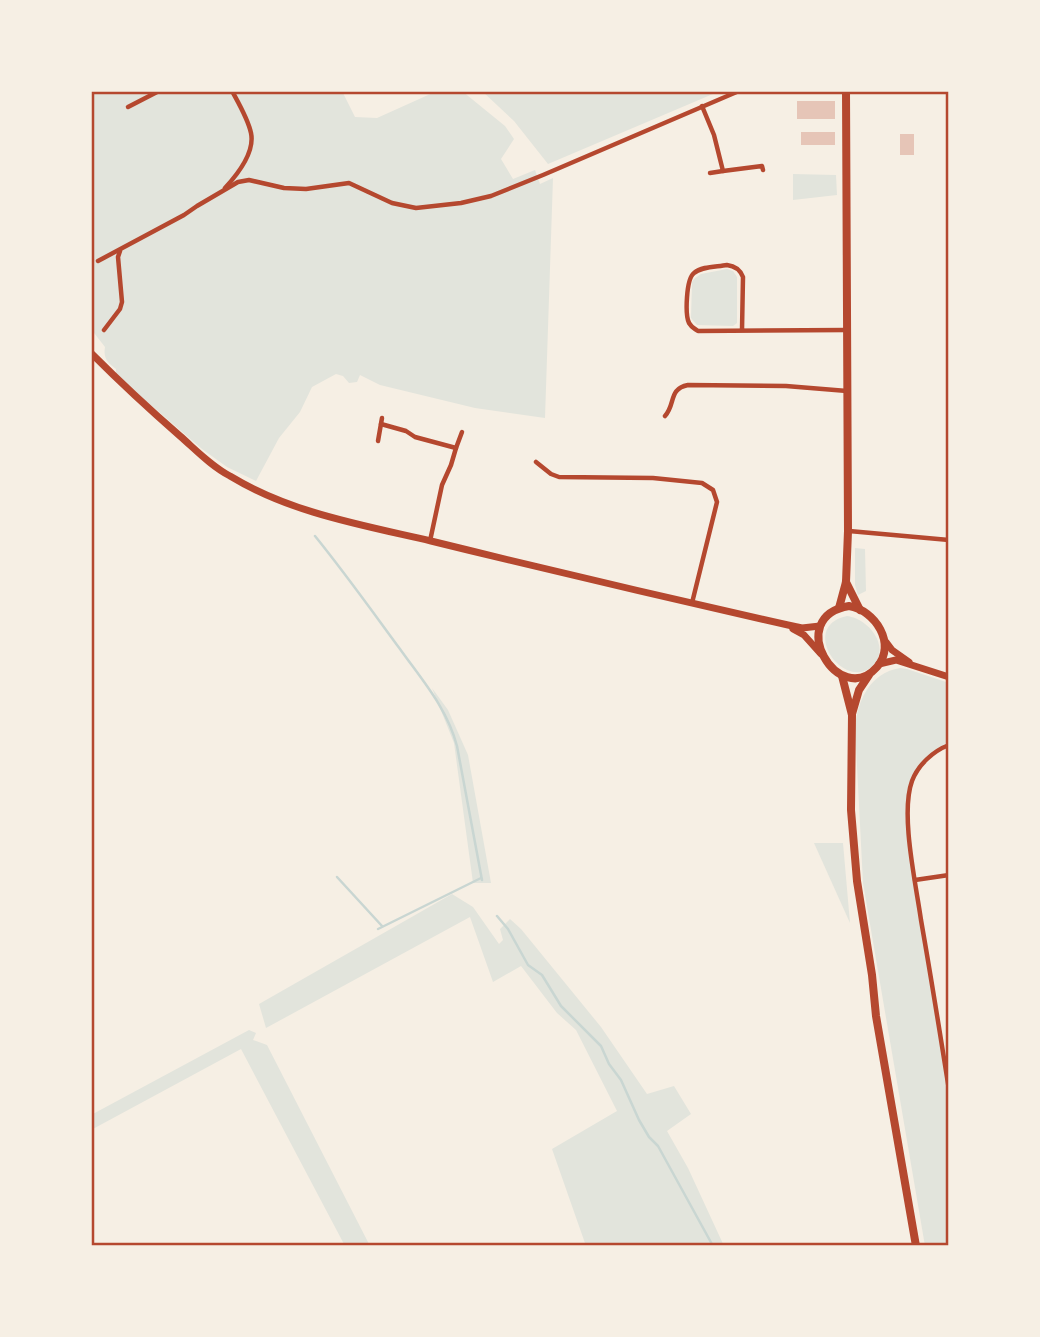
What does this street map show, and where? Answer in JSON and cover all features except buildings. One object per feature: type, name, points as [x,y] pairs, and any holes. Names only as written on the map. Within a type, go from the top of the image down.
[{"type":"main road","points":[[839,608],[846,582],[848,531],[846,91]]},
{"type":"main road","points":[[91,353],[138,399],[227,475],[252,489],[310,512],[788,625],[802,628],[820,626]]},
{"type":"main road","points":[[846,582],[860,610]]},
{"type":"main road","points":[[821,653],[818,641],[820,626],[830,614],[849,606],[867,614],[892,649],[913,665]]},
{"type":"main road","points":[[788,625],[804,635],[842,677],[852,715]]},
{"type":"main road","points":[[886,642],[886,650],[879,664],[859,690],[852,715],[851,810],[857,881],[876,1016],[916,1246]]},
{"type":"main road","points":[[879,664],[896,660],[949,677]]},
{"type":"main road","points":[[842,677],[869,675]]},
{"type":"street","points":[[128,107],[159,91]]},
{"type":"street","points":[[222,191],[248,153],[252,136],[232,91]]},
{"type":"street","points":[[97,261],[184,215],[238,182],[249,180],[284,188],[306,189],[349,183],[393,203],[416,208],[461,203],[544,175],[739,91]]},
{"type":"street","points":[[702,106],[714,135],[723,171]]},
{"type":"street","points":[[710,173],[762,166],[763,170]]},
{"type":"street","points":[[104,331],[122,302],[118,257],[120,250]]},
{"type":"street","points":[[742,330],[743,277],[739,270],[727,265],[693,274],[688,282],[687,317],[691,326],[698,331],[847,330]]},
{"type":"street","points":[[665,416],[669,412],[675,392],[688,385],[786,386],[847,391]]},
{"type":"street","points":[[377,441],[382,421],[415,437],[456,448]]},
{"type":"street","points":[[430,541],[442,485],[452,465],[462,432]]},
{"type":"street","points":[[536,462],[559,477],[685,480],[702,483],[713,490],[717,502],[692,603]]},
{"type":"street","points":[[848,531],[949,540]]},
{"type":"street","points":[[949,745],[931,754],[920,767],[912,780],[908,796],[915,880],[947,1063],[949,1090]]},
{"type":"street","points":[[915,880],[949,875]]},
{"type":"shaded area","points":[[95,91],[342,91],[355,117],[377,118],[437,91],[462,91],[505,126],[514,139],[501,159],[513,179],[535,170],[540,184],[553,178],[545,418],[475,408],[380,385],[360,375],[357,382],[349,383],[343,376],[336,374],[312,387],[300,412],[279,438],[256,481],[227,467],[202,449],[116,375],[116,369],[105,358],[105,347],[91,329],[91,97]]},
{"type":"shaded area","points":[[482,91],[720,91],[548,164],[514,121]]},
{"type":"shaded area","points":[[793,174],[836,175],[837,195],[793,200]]},
{"type":"shaded area","points":[[727,269],[733,271],[737,277],[737,323],[733,326],[697,325],[691,318],[692,282],[701,274]]},
{"type":"shaded area","points":[[855,548],[865,549],[866,591],[858,595],[855,585]]},
{"type":"shaded area","points":[[847,616],[864,623],[876,636],[879,644],[877,661],[870,668],[859,672],[847,670],[837,663],[826,642],[826,631],[833,622]]},
{"type":"shaded area","points":[[900,668],[949,683],[949,745],[931,754],[912,780],[908,810],[915,880],[949,1090],[949,1246],[925,1246],[863,883],[855,727],[859,707],[867,689],[881,676]]},
{"type":"shaded area","points":[[432,688],[448,710],[468,755],[491,883],[473,883],[454,743]]},
{"type":"shaded area","points":[[814,843],[843,843],[850,923]]},
{"type":"shaded area","points":[[452,894],[473,907],[499,944],[503,940],[500,929],[510,919],[521,929],[601,1027],[647,1094],[674,1086],[691,1114],[667,1131],[688,1168],[724,1246],[586,1246],[552,1149],[617,1111],[576,1030],[557,1013],[521,966],[493,982],[470,917],[266,1028],[259,1004]]},
{"type":"shaded area","points":[[249,1030],[256,1033],[253,1040],[267,1045],[370,1246],[345,1246],[241,1049],[91,1130],[91,1115]]},
{"type":"waterway","points":[[315,536],[425,683],[447,719],[457,746],[482,880]]},
{"type":"waterway","points":[[337,877],[382,926]]},
{"type":"waterway","points":[[378,929],[481,878]]},
{"type":"waterway","points":[[497,916],[508,929],[528,965],[542,975],[561,1006],[601,1046],[609,1064],[621,1080],[639,1120],[658,1146],[713,1246]]}]
